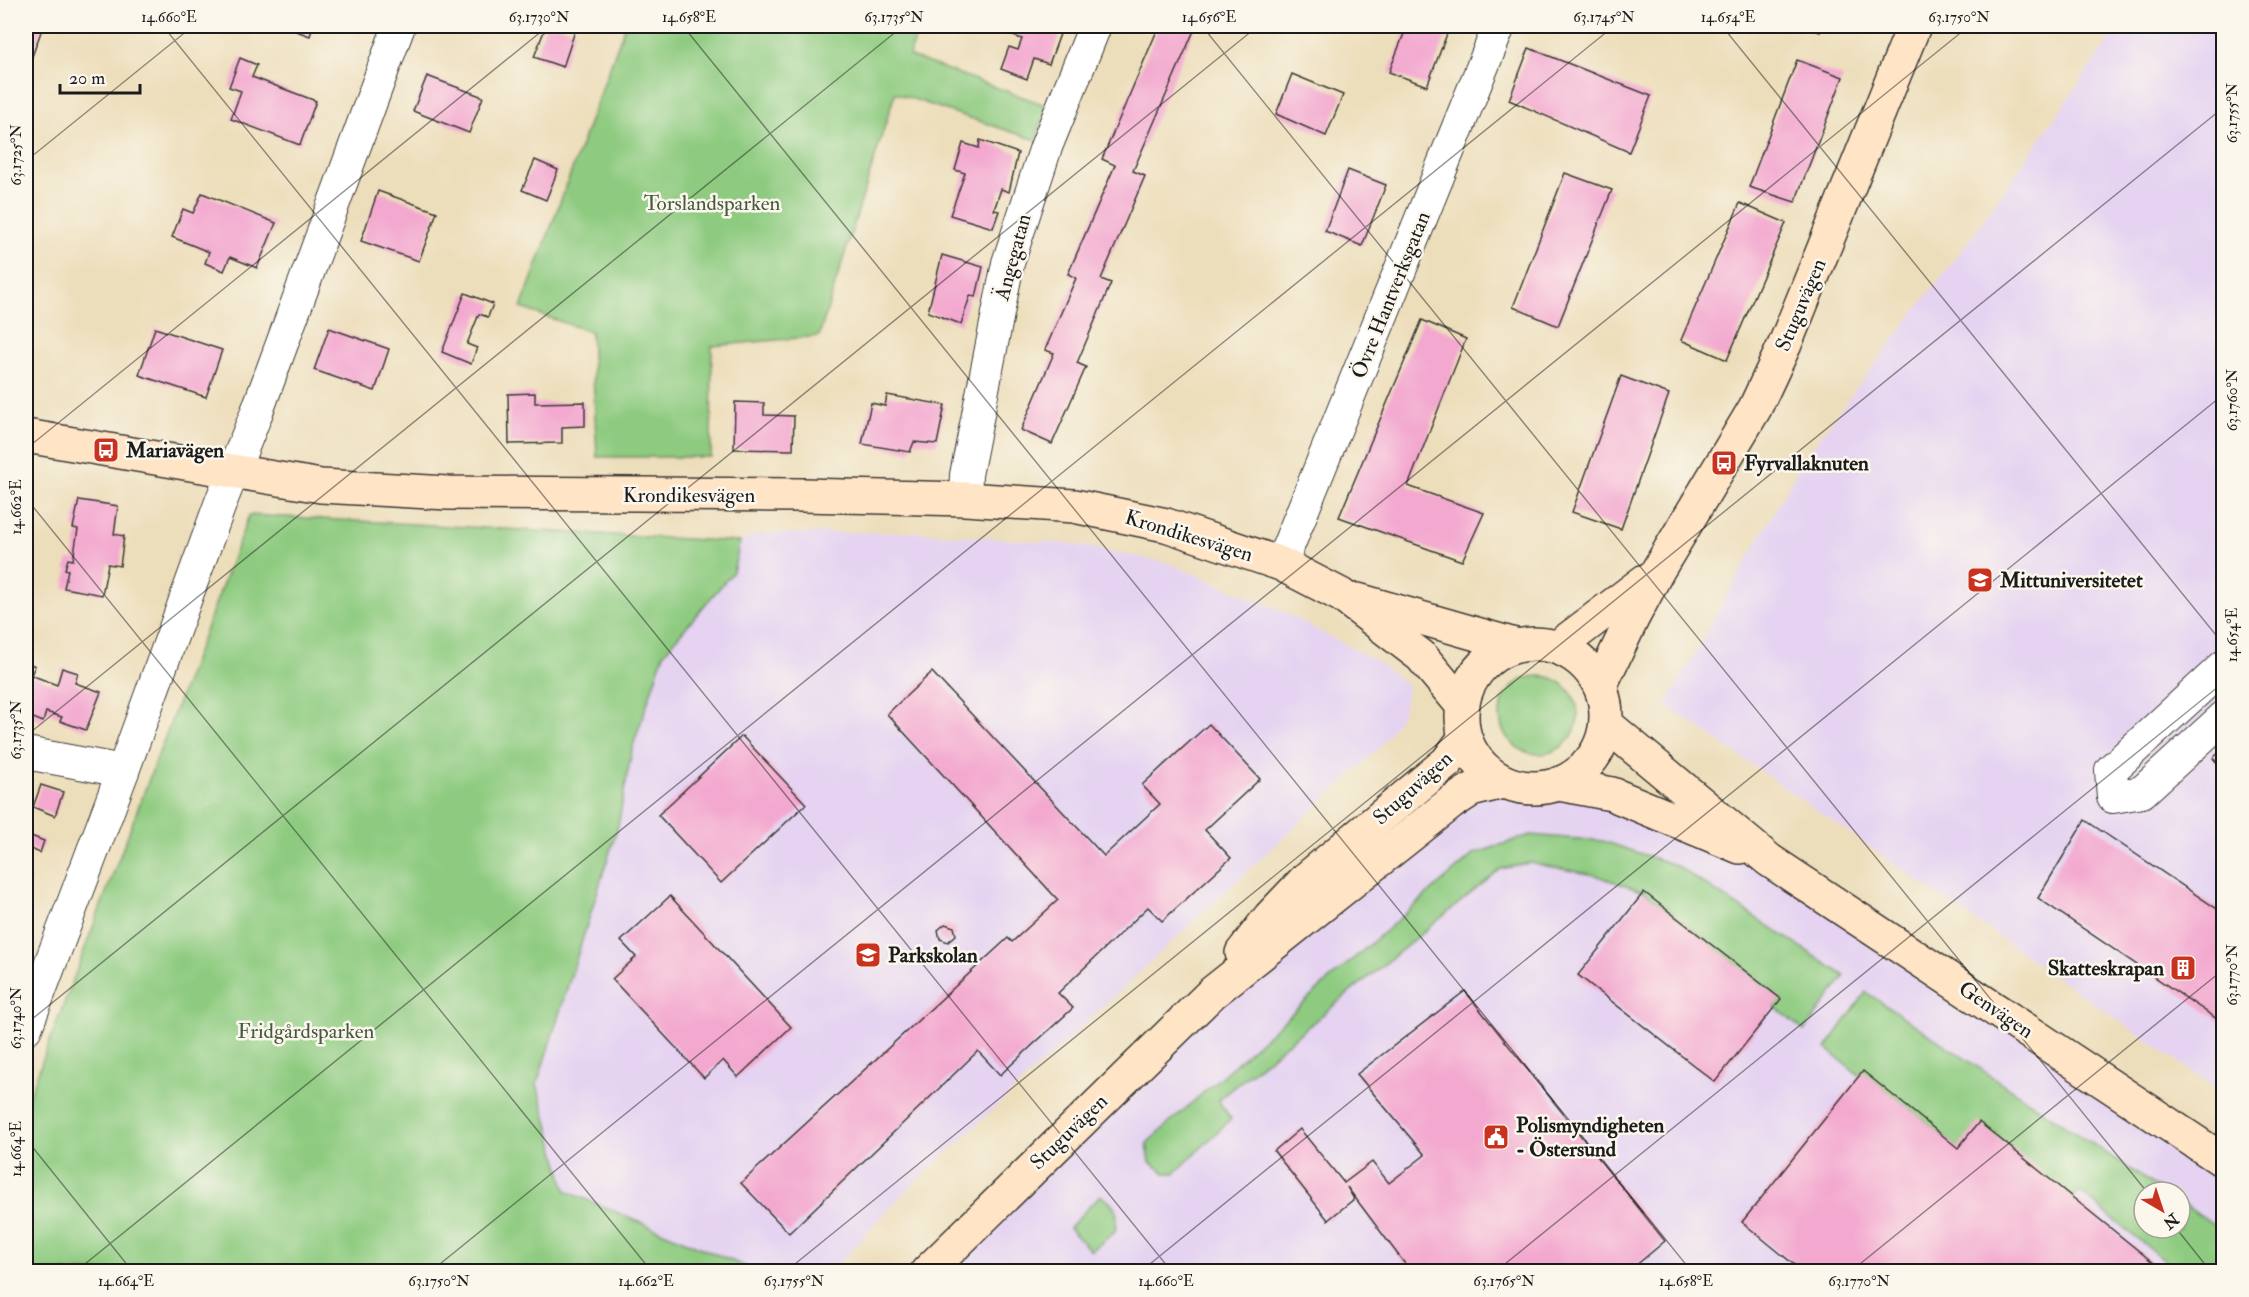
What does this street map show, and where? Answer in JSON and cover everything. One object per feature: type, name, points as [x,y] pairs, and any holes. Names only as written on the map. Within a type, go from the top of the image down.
[{"type":"street","points":[[26,1028],[399,26]]},
{"type":"street","name":"Ängegatan","points":[[965,499],[966,475],[1008,263],[1046,147],[1095,26]]},
{"type":"street","name":"Övre Hantverksgatan","points":[[1281,564],[1499,26]]},
{"type":"street","name":"Stuguvägen","points":[[1600,687],[1658,570],[1755,408],[1785,344],[1914,26]]},
{"type":"street","name":"Krondikesvägen","points":[[26,436],[180,464],[321,486],[448,493],[803,495],[965,499],[1074,506],[1166,525],[1281,564],[1341,596],[1421,656],[1462,705]]},
{"type":"street","name":"Stuguvägen","points":[[1558,647],[1618,604],[1658,570]]},
{"type":"street","name":"Krondikesvägen","points":[[1341,596],[1515,645]]},
{"type":"street","points":[[1537,643],[1558,647],[1583,662],[1600,687],[1606,705],[1606,724],[1598,749],[1582,771],[1558,784],[1531,789],[1503,782],[1479,765],[1464,739],[1462,705],[1471,679],[1490,658],[1515,645],[1537,643]]},
{"type":"street","points":[[2223,666],[2111,770],[2113,797],[2142,792],[2223,717]]},
{"type":"street","name":"Genvägen","points":[[1606,724],[1769,860],[2223,1161]]},
{"type":"street","name":"Stuguvägen","points":[[1212,993],[1270,917],[1306,879],[1447,762],[1464,739]]},
{"type":"street","points":[[26,753],[123,771]]},
{"type":"street","name":"Stuguvägen","points":[[927,1272],[1212,993],[1451,803],[1471,790],[1503,782]]},
{"type":"street","name":"Genvägen","points":[[1558,784],[1612,794],[1769,860]]},
{"type":"shaded area","name":"Mittuniversitetet","points":[[2119,26],[2223,26],[2223,1093],[1666,705],[1806,455],[1973,235]]},
{"type":"shaded area","name":"Parkskolan","points":[[915,532],[1071,544],[1168,563],[1282,611],[1378,662],[1408,686],[1402,714],[1381,746],[905,1192],[832,1271],[756,1271],[566,1191],[537,1084],[618,826],[632,749],[664,653],[733,572],[740,542],[758,534]]},
{"type":"shaded area","points":[[1559,784],[1769,860],[2223,1161],[2223,1271],[925,1272],[1212,993],[1471,790],[1531,789]]},
{"type":"green space","name":"Torslandsparken","points":[[625,26],[920,26],[909,56],[1048,106],[1036,140],[895,93],[819,336],[712,346],[711,457],[597,457],[591,332],[521,308]]},
{"type":"green space","name":"Fridgårdsparken","points":[[249,515],[740,542],[733,572],[664,653],[632,749],[618,826],[537,1084],[566,1191],[756,1271],[26,1271],[26,1104]]},
{"type":"green space","points":[[1539,676],[1554,679],[1567,687],[1575,700],[1578,715],[1575,730],[1567,743],[1554,751],[1539,754],[1524,751],[1511,743],[1503,730],[1500,715],[1503,700],[1511,687],[1524,679]]},
{"type":"green space","points":[[1530,835],[1603,841],[1675,865],[1845,976],[1804,1031],[1775,1007],[1780,999],[1644,892],[1594,875],[1530,863],[1501,869],[1218,1100],[1231,1119],[1175,1173],[1165,1173],[1150,1162],[1147,1143],[1474,854]]},
{"type":"green space","points":[[1866,992],[2146,1180],[2132,1180],[2132,1234],[2079,1191],[2073,1198],[1958,1148],[1863,1072],[1859,1075],[1826,1048]]},
{"type":"green space","points":[[1100,1195],[1116,1210],[1115,1232],[1091,1251],[1069,1228]]},
{"type":"green space","points":[[2192,1210],[2223,1232],[2223,1271],[2177,1271],[2139,1240],[2192,1240]]},
{"type":"building","points":[[26,26],[42,29],[26,73]]},
{"type":"building","points":[[289,26],[313,26],[310,36],[288,28]]},
{"type":"building","points":[[546,26],[559,26],[575,31],[563,67],[534,57]]},
{"type":"building","points":[[1011,26],[1063,26],[1049,64],[1034,59],[1027,79],[1001,69],[1009,47],[1018,50],[1022,39],[1008,34]]},
{"type":"building","points":[[1159,26],[1196,26],[1133,171],[1145,176],[1101,279],[1111,283],[1077,363],[1086,367],[1052,444],[1021,430],[1054,353],[1045,350],[1076,278],[1068,274],[1115,165],[1102,159]]},
{"type":"building","points":[[1407,26],[1450,26],[1427,86],[1389,72]]},
{"type":"building","points":[[1805,26],[1823,26],[1820,32]]},
{"type":"building","points":[[1529,48],[1651,96],[1629,152],[1509,100]]},
{"type":"building","points":[[240,58],[257,65],[252,77],[316,101],[300,145],[231,119],[241,91],[229,87]]},
{"type":"building","points":[[1797,60],[1843,77],[1795,202],[1749,187]]},
{"type":"building","points":[[1292,74],[1343,95],[1326,136],[1276,114]]},
{"type":"building","points":[[427,76],[483,97],[469,133],[413,111]]},
{"type":"building","points":[[980,140],[1018,153],[1009,192],[1001,189],[994,210],[999,211],[993,228],[950,215],[965,173],[955,170],[963,143],[979,148]]},
{"type":"building","points":[[535,160],[558,170],[546,200],[522,190]]},
{"type":"building","points":[[1348,170],[1386,185],[1362,246],[1325,231]]},
{"type":"building","points":[[1565,173],[1612,190],[1558,326],[1513,307]]},
{"type":"building","points":[[378,191],[437,212],[419,261],[361,241]]},
{"type":"building","points":[[202,193],[276,223],[257,268],[230,257],[224,271],[205,263],[209,252],[172,237],[183,209],[193,213]]},
{"type":"building","points":[[1740,203],[1786,223],[1727,360],[1681,340]]},
{"type":"building","points":[[942,255],[983,267],[976,297],[970,296],[961,324],[928,312]]},
{"type":"building","points":[[465,293],[493,304],[488,317],[479,314],[467,344],[477,348],[471,364],[442,352]]},
{"type":"building","points":[[1422,320],[1466,339],[1408,486],[1484,513],[1462,561],[1339,517]]},
{"type":"building","points":[[155,328],[222,350],[206,397],[139,375]]},
{"type":"building","points":[[329,328],[389,349],[375,391],[314,370]]},
{"type":"building","points":[[1621,376],[1669,394],[1621,529],[1572,512]]},
{"type":"building","points":[[535,393],[535,403],[585,402],[585,426],[562,427],[562,443],[509,444],[508,394]]},
{"type":"building","points":[[887,395],[945,405],[937,444],[914,442],[910,452],[862,444],[871,403],[885,406]]},
{"type":"building","points":[[735,402],[764,403],[764,415],[794,416],[793,450],[734,449]]},
{"type":"building","points":[[79,500],[118,506],[114,534],[124,536],[120,566],[108,564],[102,595],[64,588],[68,559],[73,560],[78,529],[73,528]]},
{"type":"building","points":[[26,662],[35,666],[31,675],[57,685],[62,668],[78,673],[75,683],[101,692],[86,730],[60,721],[62,717],[46,712],[43,722],[26,715]]},
{"type":"building","points":[[932,672],[1104,856],[1160,804],[1142,785],[1209,724],[1260,779],[1205,830],[1231,858],[1162,921],[1148,907],[1058,993],[1073,1008],[1000,1075],[978,1051],[789,1233],[741,1183],[1008,938],[1012,942],[1058,900],[887,714]]},
{"type":"building","points":[[742,736],[806,804],[721,883],[658,815]]},
{"type":"building","points":[[2223,749],[2223,770],[2213,758]]},
{"type":"building","points":[[41,785],[63,792],[55,816],[33,807]]},
{"type":"building","name":"Skatteskrapan","points":[[2085,820],[2223,913],[2223,1023],[2038,898]]},
{"type":"building","points":[[26,834],[44,841],[40,853],[26,847]]},
{"type":"building","points":[[26,875],[31,877],[26,891]]},
{"type":"building","points":[[1644,892],[1781,999],[1715,1082],[1578,975]]},
{"type":"building","points":[[670,896],[791,1027],[738,1077],[723,1060],[704,1078],[612,979],[636,957],[621,941]]},
{"type":"building","points":[[945,924],[954,927],[956,935],[948,942],[940,939],[938,930]]},
{"type":"building","name":"Polismyndigheten - Östersund","points":[[1465,991],[1665,1241],[1628,1272],[1411,1272],[1347,1187],[1354,1199],[1328,1220],[1274,1151],[1300,1129],[1344,1183],[1372,1162],[1389,1183],[1425,1155],[1357,1074]]},
{"type":"building","points":[[1863,1071],[1958,1148],[1979,1122],[2165,1272],[1866,1272],[1861,1268],[1858,1272],[1803,1272],[1742,1222]]},
{"type":"place","name":"Mariavägen","points":[[106,450]]},
{"type":"place","name":"Fyrvallaknuten","points":[[1724,463]]},
{"type":"place","name":"Mittuniversitetet","points":[[1980,580]]},
{"type":"place","name":"Parkskolan","points":[[868,955]]},
{"type":"place","name":"Skatteskrapan","points":[[2183,968]]},
{"type":"place","name":"Polismyndigheten - Östersund","points":[[1496,1137]]}]
